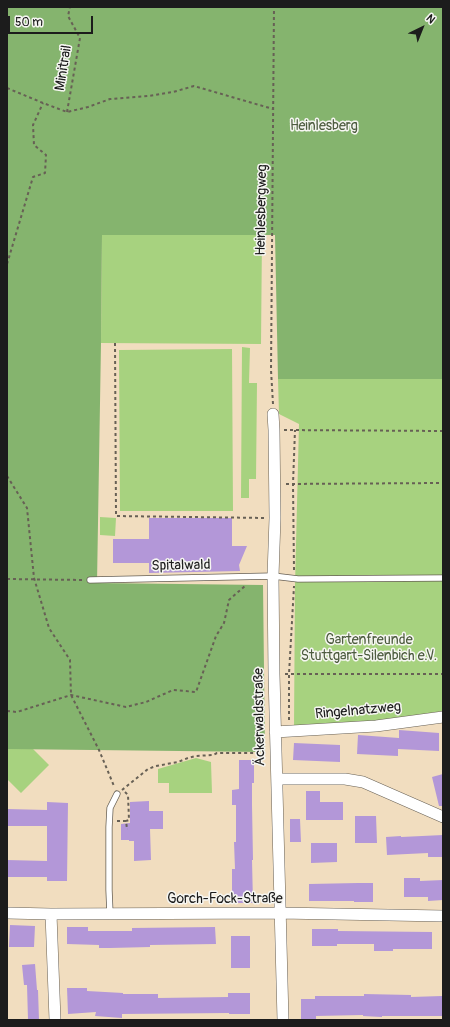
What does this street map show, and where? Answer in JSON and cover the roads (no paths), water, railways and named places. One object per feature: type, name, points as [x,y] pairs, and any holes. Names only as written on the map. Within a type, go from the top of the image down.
[{"type":"street","name":"Äckerwaldstraße","points":[[273,414],[275,518],[273,576],[275,752],[283,1020]]},
{"type":"street","name":"Ringelnatzweg","points":[[275,732],[376,726],[443,717]]},
{"type":"street","points":[[277,779],[345,778],[363,782],[443,817]]},
{"type":"street","name":"Gorch-Fock-Straße","points":[[7,913],[280,913],[443,916]]},
{"type":"street","points":[[51,914],[55,1020]]},
{"type":"lane","name":"Spitalwald","points":[[90,580],[273,576],[298,579],[443,578]]},
{"type":"lane","points":[[110,914],[110,808],[117,794]]},
{"type":"park label","name":"Heinlesberg","points":[[324,126]]},
{"type":"park label","name":"Gartenfreunde Stuttgart-Silenbich e.V.","points":[[369,648]]}]
